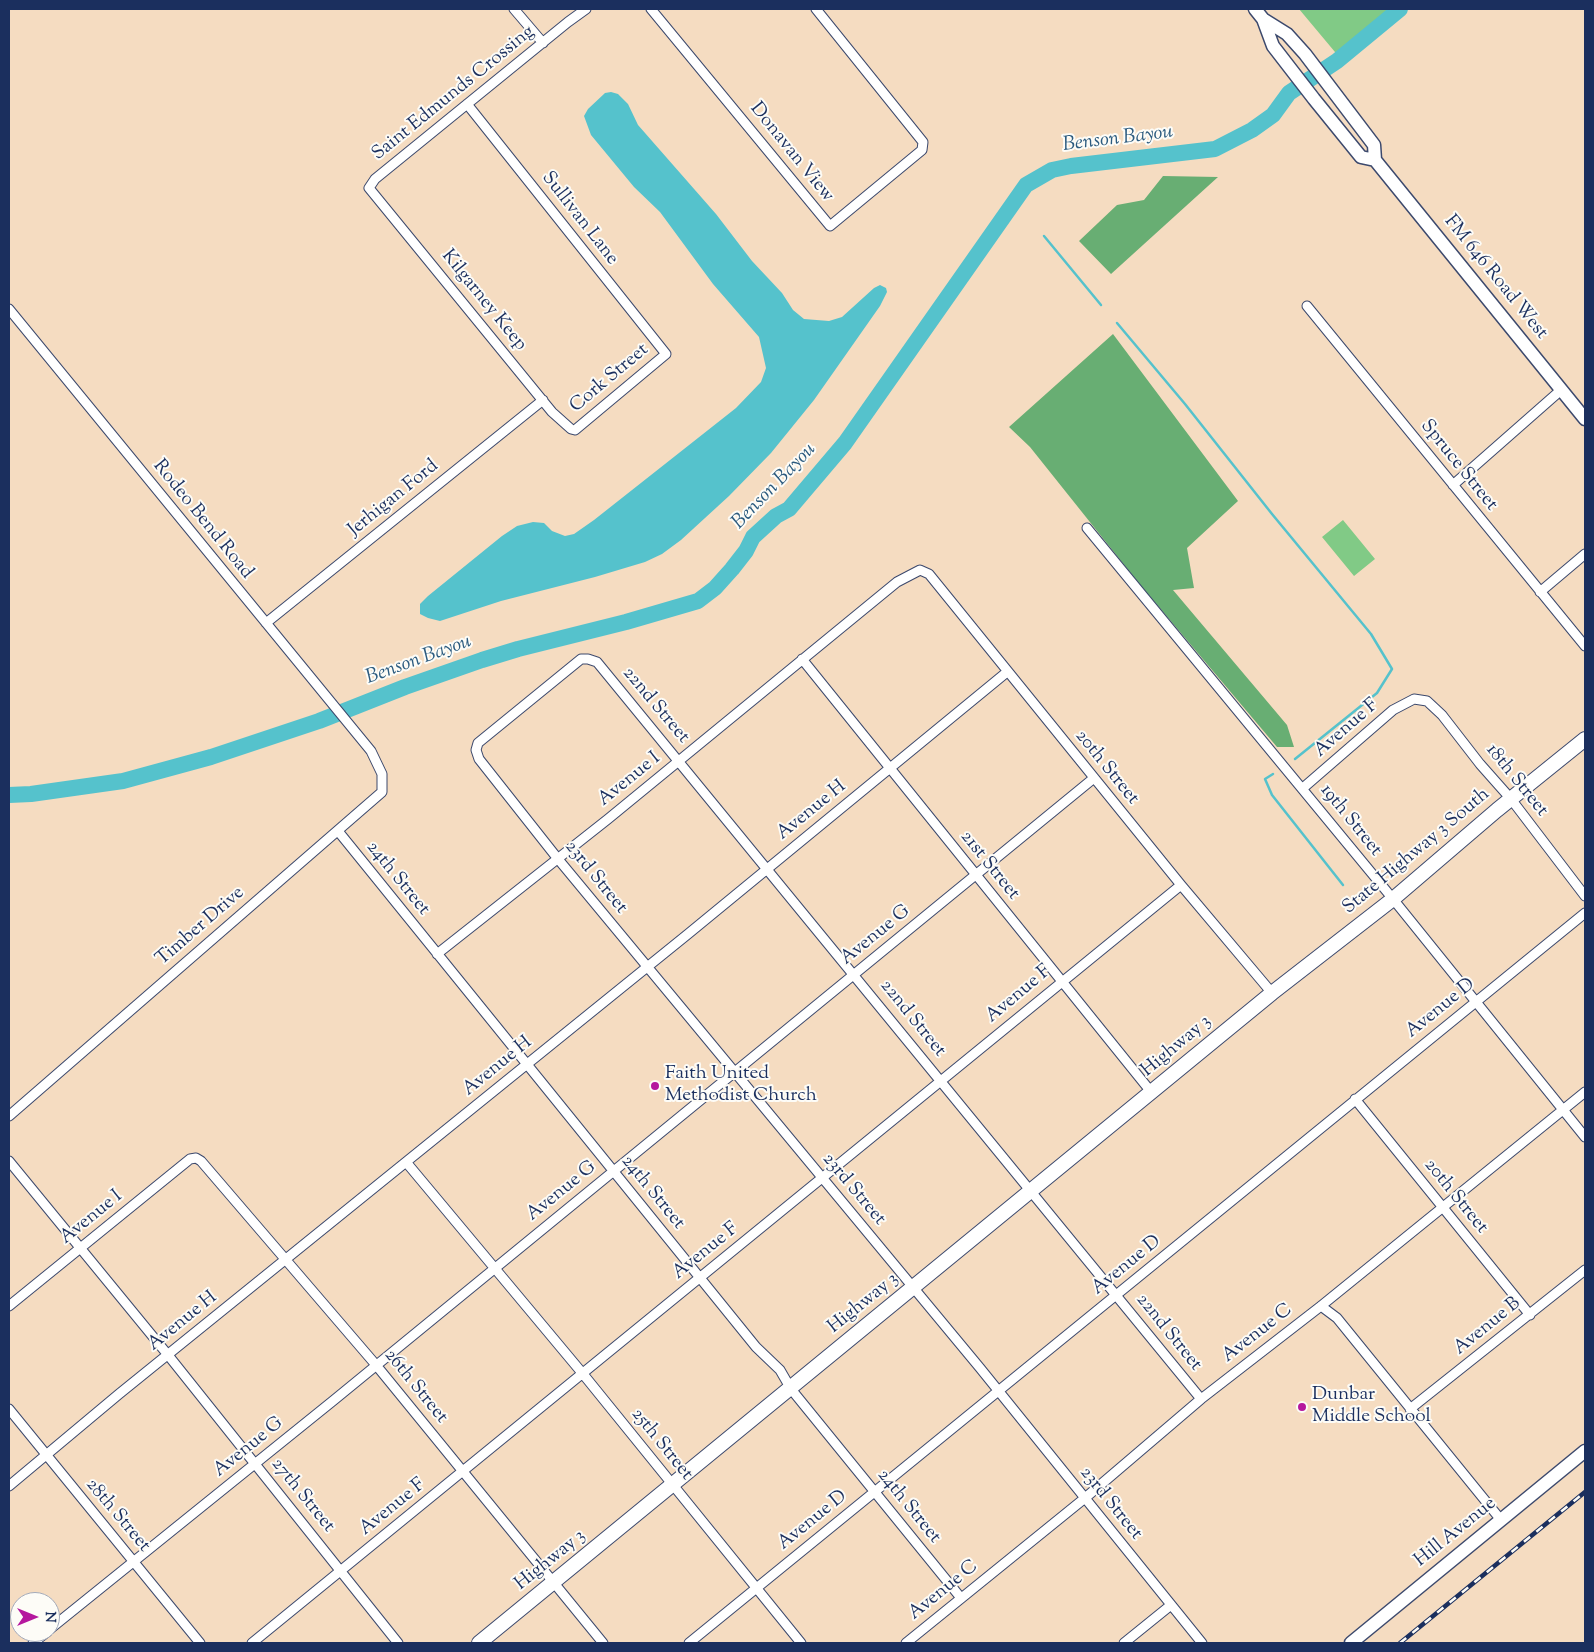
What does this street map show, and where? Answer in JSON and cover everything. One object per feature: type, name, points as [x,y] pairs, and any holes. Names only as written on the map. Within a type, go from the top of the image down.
[{"type":"main road","name":"FM 646 Road West","points":[[1255,9],[1263,19],[1273,46],[1290,69],[1361,157],[1375,160]]},
{"type":"main road","name":"FM 646 Road West","points":[[1263,19],[1287,34],[1304,54],[1374,145],[1375,160],[1585,420]]},
{"type":"main road","name":"State Highway 3 South","points":[[1272,993],[1394,899],[1585,738]]},
{"type":"main road","name":"Highway 3","points":[[479,1643],[1272,993]]},
{"type":"main road","name":"Hill Avenue","points":[[1351,1643],[1585,1451]]},
{"type":"street","points":[[514,9],[543,43]]},
{"type":"street","name":"Saint Edmunds Crossing","points":[[369,188],[375,179],[586,9]]},
{"type":"street","name":"Donavan View","points":[[652,9],[830,226],[922,150],[923,142],[816,9]]},
{"type":"street","name":"Sullivan Lane","points":[[468,104],[666,354]]},
{"type":"street","name":"Kilgarney Keep","points":[[369,188],[543,400],[571,430],[575,430]]},
{"type":"street","name":"Spruce Street","points":[[1307,306],[1585,646]]},
{"type":"street","name":"Rodeo Bend Road","points":[[9,309],[371,751]]},
{"type":"street","name":"Cork Street","points":[[575,430],[666,354]]},
{"type":"street","points":[[1453,485],[1562,390]]},
{"type":"street","name":"Jerhigan Ford","points":[[266,623],[543,400]]},
{"type":"street","name":"19th Street","points":[[1087,528],[1394,899],[1585,1137]]},
{"type":"street","points":[[1540,592],[1585,554]]},
{"type":"street","name":"20th Street","points":[[913,573],[920,570],[929,574],[1181,885],[1272,993]]},
{"type":"street","name":"Avenue I","points":[[437,954],[558,859],[897,582],[913,573]]},
{"type":"street","name":"22nd Street","points":[[479,759],[476,750],[478,743],[581,660],[588,659],[597,662],[768,868],[1201,1399]]},
{"type":"street","name":"21st Street","points":[[802,659],[1152,1093]]},
{"type":"street","name":"Avenue H","points":[[9,1486],[1007,672]]},
{"type":"street","name":"Avenue F","points":[[1303,788],[1393,710],[1414,699]]},
{"type":"street","name":"18th Street","points":[[1414,699],[1427,701],[1436,707],[1480,764],[1512,799],[1585,896]]},
{"type":"street","name":"Timber Drive","points":[[9,1116],[382,792],[382,774],[371,751]]},
{"type":"street","name":"23rd Street","points":[[479,759],[558,859],[913,1288],[1202,1643]]},
{"type":"street","name":"Avenue G","points":[[60,1622],[1094,778]]},
{"type":"street","name":"24th Street","points":[[338,830],[756,1348],[780,1370],[790,1389],[961,1598]]},
{"type":"street","name":"Avenue F","points":[[252,1643],[1181,885]]},
{"type":"street","name":"Avenue D","points":[[689,1643],[1585,913]]},
{"type":"street","name":"Avenue C","points":[[906,1643],[1085,1498],[1201,1399],[1321,1306],[1585,1092]]},
{"type":"street","name":"20th Street","points":[[1355,1099],[1530,1314]]},
{"type":"street","name":"Avenue I","points":[[9,1306],[190,1159],[196,1158]]},
{"type":"street","name":"26th Street","points":[[196,1158],[202,1161],[376,1364],[603,1643]]},
{"type":"street","name":"27th Street","points":[[9,1161],[168,1355],[398,1643]]},
{"type":"street","name":"25th Street","points":[[406,1162],[583,1374],[801,1643]]},
{"type":"street","name":"Avenue B","points":[[1410,1408],[1585,1270]]},
{"type":"street","points":[[1321,1306],[1337,1318],[1501,1520]]},
{"type":"street","name":"28th Street","points":[[9,1409],[200,1643]]},
{"type":"street","points":[[1124,1643],[1171,1605]]},
{"type":"green space","points":[[1299,9],[1398,9],[1340,58]]},
{"type":"green space","points":[[1163,176],[1218,177],[1111,274],[1079,241],[1117,205],[1144,200]]},
{"type":"green space","points":[[1113,334],[1238,501],[1187,548],[1194,588],[1173,590],[1287,725],[1294,747],[1277,747],[1137,581],[1030,447],[1009,427]]},
{"type":"green space","points":[[1343,520],[1375,559],[1354,576],[1322,537]]},
{"type":"water","points":[[605,93],[618,94],[628,104],[638,125],[716,214],[752,261],[782,293],[793,310],[804,319],[829,321],[842,317],[874,288],[880,285],[886,288],[887,292],[880,306],[814,400],[771,453],[729,496],[681,540],[662,554],[645,562],[501,601],[440,621],[428,618],[420,614],[420,604],[502,536],[517,526],[533,522],[544,523],[552,531],[565,536],[574,534],[736,408],[761,382],[766,368],[759,337],[713,284],[660,212],[634,187],[591,135],[584,116],[588,109]]},
{"type":"waterway","name":"Benson Bayou","points":[[9,795],[31,794],[123,781],[211,757],[319,721],[405,687],[482,660],[698,601],[715,588],[732,569],[746,551],[753,537],[776,516],[789,509],[845,443],[1026,185],[1052,170],[1071,166],[1215,149],[1252,130],[1273,115],[1289,93],[1337,61],[1400,9]]},
{"type":"waterway","points":[[1044,236],[1101,305]]},
{"type":"waterway","points":[[1117,323],[1371,634],[1392,669],[1377,693],[1295,759]]},
{"type":"waterway","points":[[1273,774],[1265,779],[1272,795],[1343,885]]},
{"type":"railway","points":[[1400,1643],[1585,1492]]},
{"type":"place","name":"Faith United Methodist Church","points":[[655,1086]]},
{"type":"place","name":"Dunbar Middle School","points":[[1302,1407]]}]
